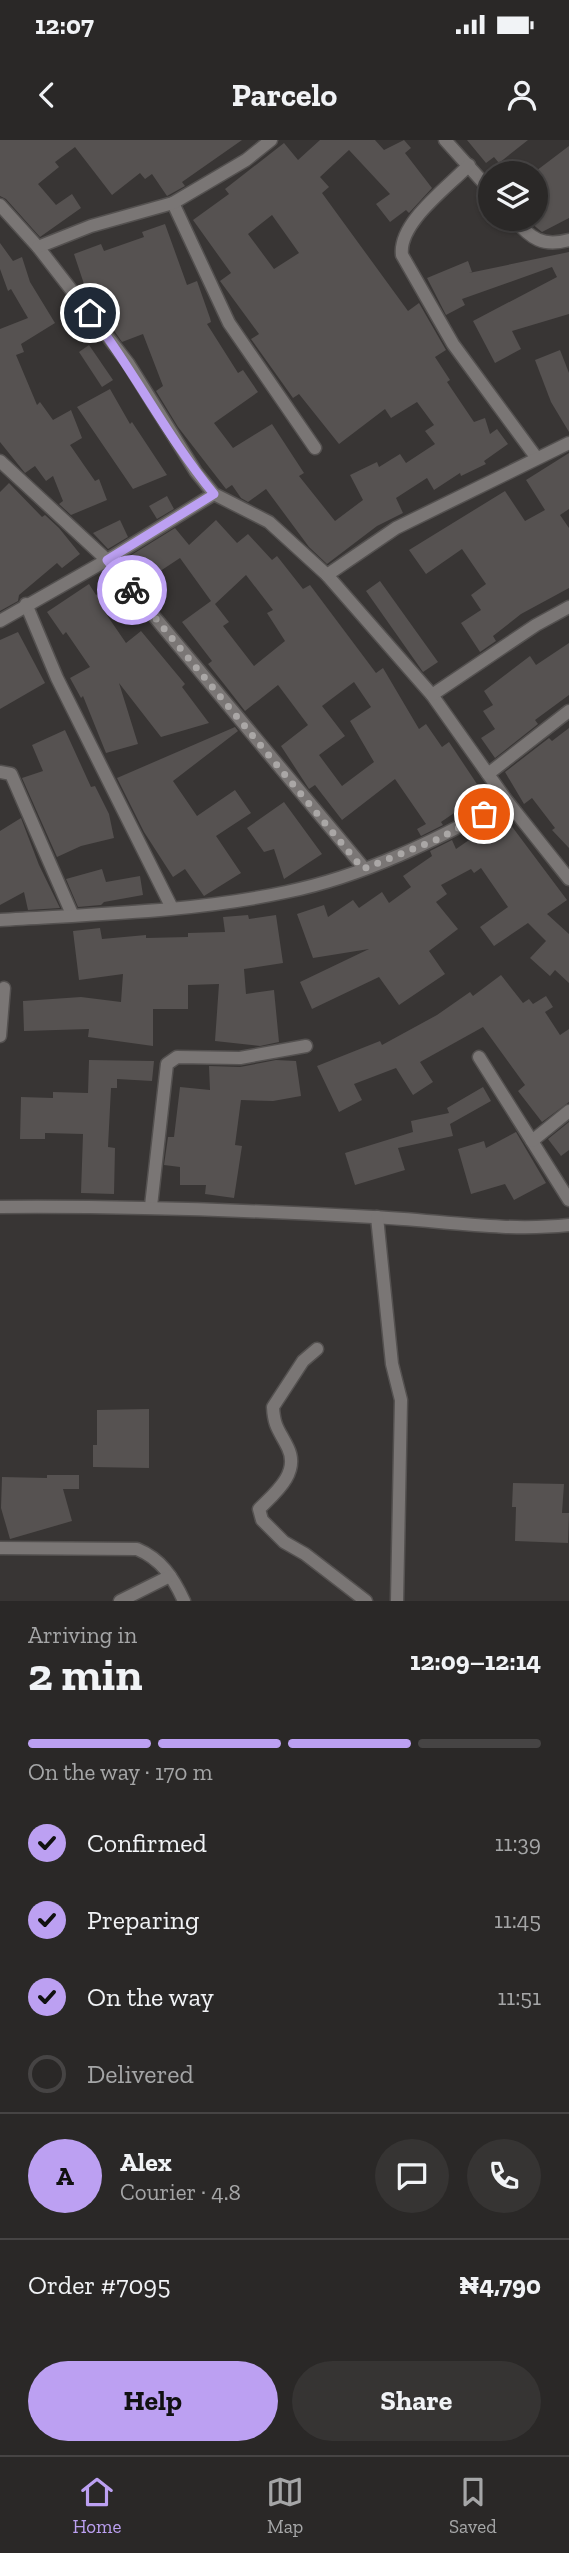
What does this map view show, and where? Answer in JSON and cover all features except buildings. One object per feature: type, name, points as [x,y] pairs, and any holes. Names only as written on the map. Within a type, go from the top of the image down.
[{"type":"street","points":[[38,247],[91,226],[173,203],[246,160],[271,140]]},
{"type":"street","points":[[445,140],[478,176]]},
{"type":"street","points":[[469,165],[406,228],[400,242],[401,255],[453,344],[536,457]]},
{"type":"street","points":[[173,203],[236,335],[315,448]]},
{"type":"street","points":[[0,205],[38,247],[128,363],[196,472],[214,494],[269,522],[327,575],[432,695],[507,801],[569,879]]},
{"type":"street","points":[[525,231],[533,239],[551,245],[569,240]]},
{"type":"street","points":[[327,575],[396,528],[569,443]]},
{"type":"street","points":[[0,461],[107,560],[363,869]]},
{"type":"street","points":[[0,621],[107,560],[214,494]]},
{"type":"street","points":[[26,604],[57,678],[172,908]]},
{"type":"street","points":[[432,695],[536,625],[569,607]]},
{"type":"street","points":[[488,774],[569,711]]},
{"type":"street","points":[[0,772],[10,774],[72,914]]},
{"type":"street","points":[[0,920],[172,908],[287,892],[363,869],[438,839],[507,801]]},
{"type":"street","points":[[0,1036],[4,988]]},
{"type":"street","points":[[151,1206],[167,1064],[170,1060],[177,1057],[240,1058],[306,1046]]},
{"type":"street","points":[[479,1057],[569,1200]]},
{"type":"street","points":[[532,1141],[569,1111]]},
{"type":"street","points":[[0,1207],[151,1206],[377,1217],[488,1228],[534,1229],[569,1225]]},
{"type":"street","points":[[377,1217],[389,1305],[392,1364],[401,1400],[397,1601]]},
{"type":"street","points":[[317,1349],[303,1361],[273,1407],[278,1434],[289,1450],[290,1474],[281,1488],[259,1509],[261,1520],[285,1542],[306,1554],[366,1601]]},
{"type":"street","points":[[1,1548],[137,1549],[152,1555],[170,1576],[184,1601]]},
{"type":"street","points":[[120,1601],[170,1576]]},
{"type":"way so far","points":[[132,590],[219,691],[363,869],[438,839],[484,814]]},
{"type":"route","points":[[90,313],[128,363],[196,472],[214,494],[107,560],[132,590]]}]
